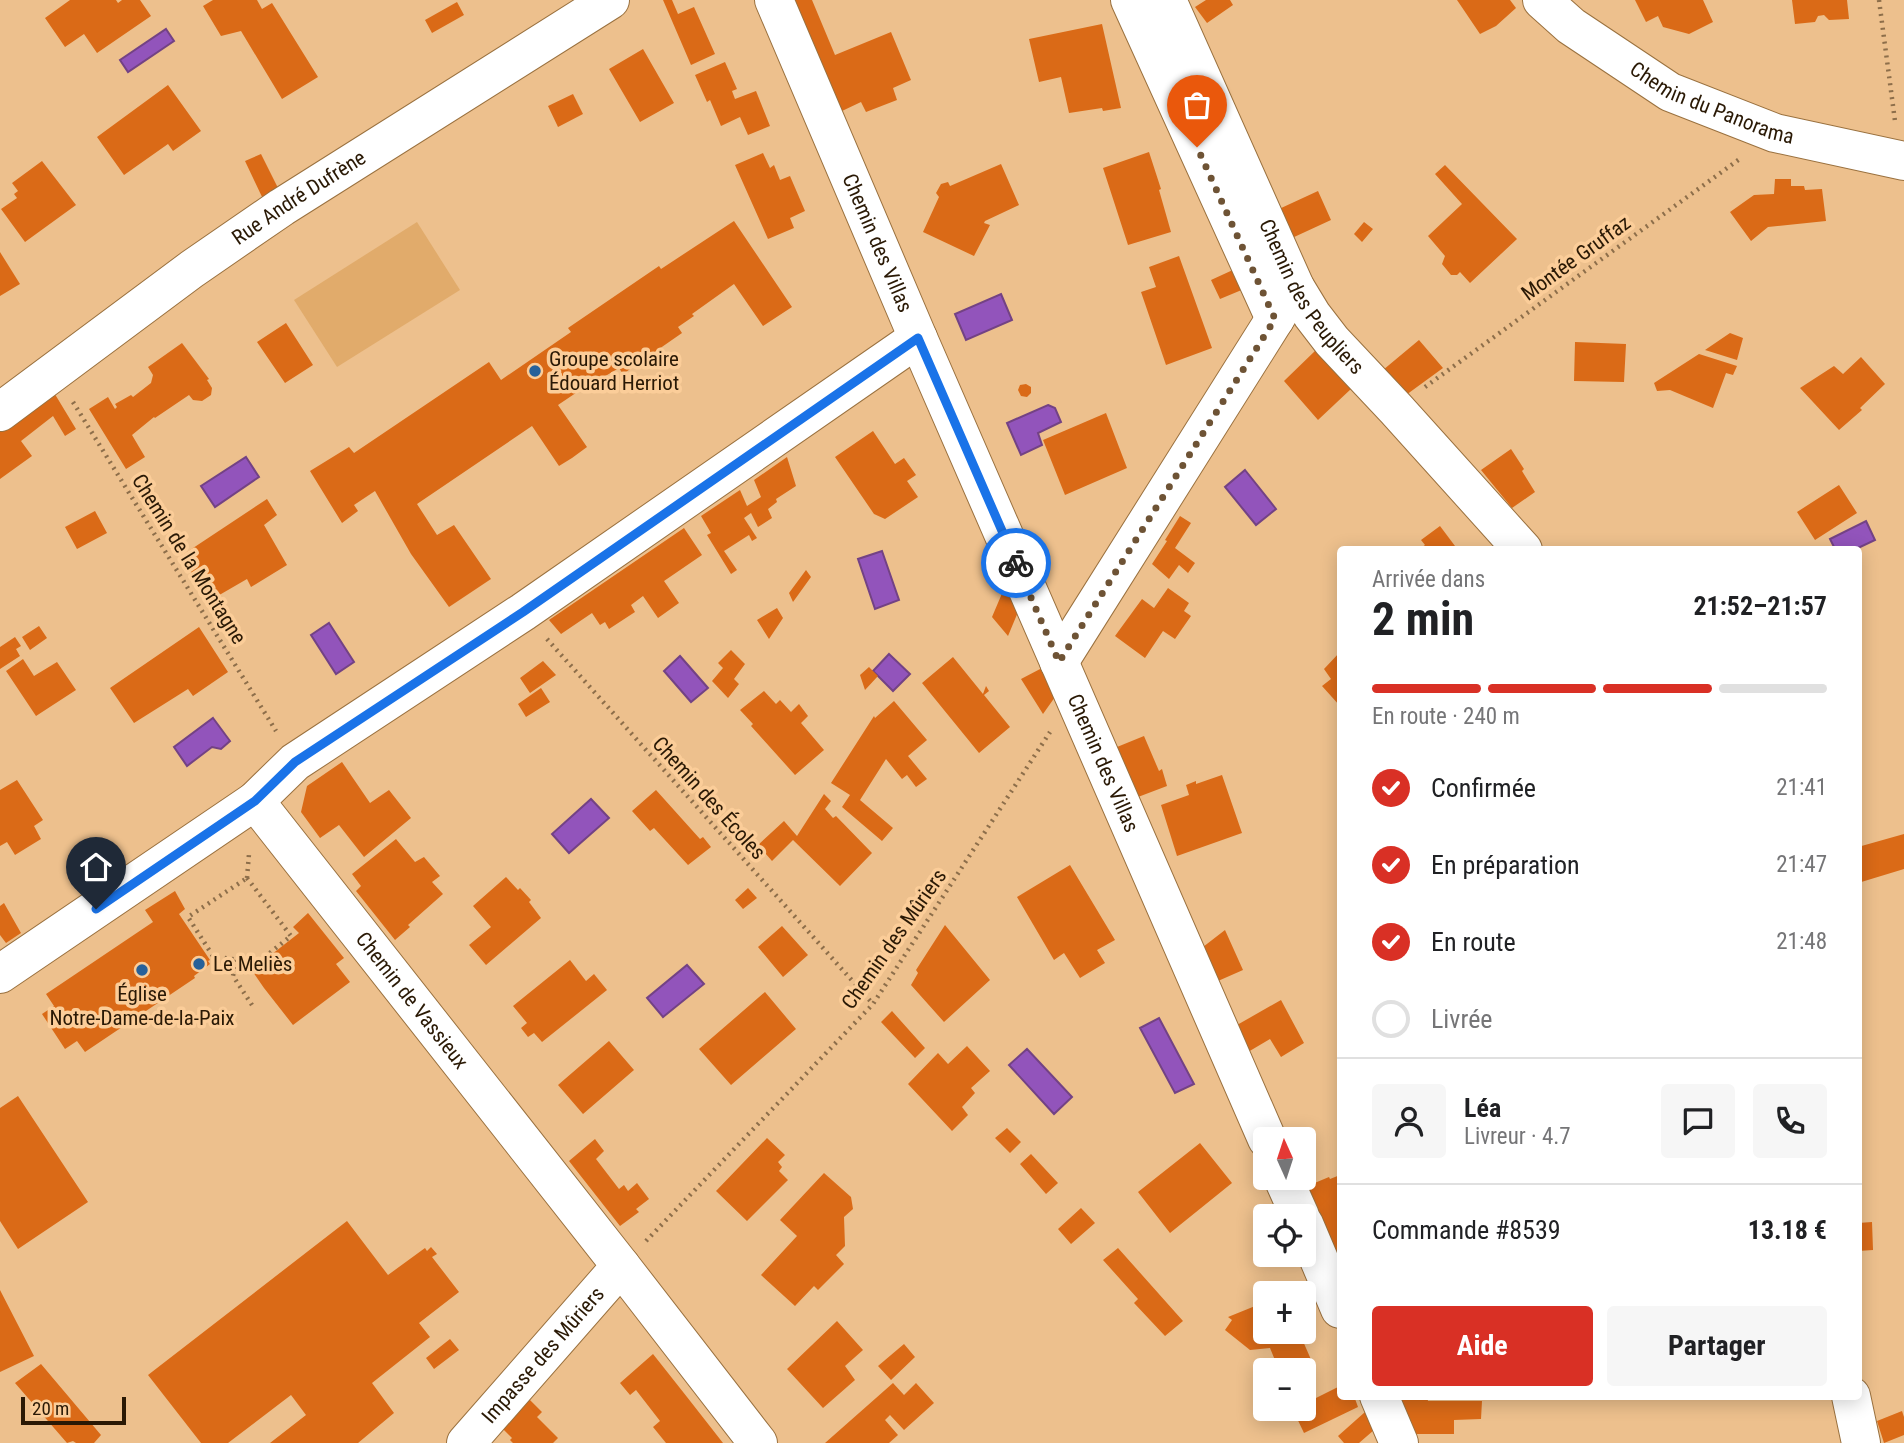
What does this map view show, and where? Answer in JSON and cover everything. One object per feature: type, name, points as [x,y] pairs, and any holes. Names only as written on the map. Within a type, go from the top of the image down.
[{"type":"street","name":"Rue André Dufrène","points":[[0,412],[192,269],[282,207],[610,0]]},
{"type":"street","name":"Chemin des Villas","points":[[774,0],[918,338],[1262,1127]]},
{"type":"street","points":[[1130,0],[1275,319]]},
{"type":"street","name":"Chemin des Peupliers","points":[[1167,0],[1295,287],[1312,316],[1519,546]]},
{"type":"street","name":"Chemin du Panorama","points":[[1542,0],[1571,26],[1670,92],[1775,133],[1902,161]]},
{"type":"street","points":[[1059,662],[1295,287]]},
{"type":"street","points":[[0,974],[255,801],[295,762],[523,612],[918,338]]},
{"type":"street","name":"Chemin de Vassieux","points":[[255,801],[758,1443]]},
{"type":"street","points":[[1316,1252],[1337,1302]]},
{"type":"street","name":"Impasse des Mûriers","points":[[466,1443],[621,1266]]},
{"type":"street","points":[[1381,1400],[1399,1443]]},
{"type":"street","points":[[1851,1400],[1861,1443]]},
{"type":"path","points":[[1879,0],[1902,161]]},
{"type":"path","name":"Montée Gruffaz","points":[[1396,409],[1775,133]]},
{"type":"path","name":"Chemin de la Montagne","points":[[55,373],[295,762]]},
{"type":"path","name":"Chemin des Écoles","points":[[523,612],[873,1004]]},
{"type":"path","name":"Chemin des Mûriers","points":[[621,1266],[873,1004],[1074,696]]},
{"type":"path","points":[[247,878],[188,917],[213,956],[257,963],[291,936],[247,878],[249,852]]},
{"type":"path","points":[[236,960],[233,976],[252,1005]]},
{"type":"shaded area","points":[[166,29],[174,41],[128,72],[120,60]]},
{"type":"shaded area","points":[[417,222],[460,290],[337,367],[294,300]]},
{"type":"shaded area","points":[[1001,294],[1012,320],[966,340],[955,314]]},
{"type":"shaded area","points":[[1048,405],[1055,408],[1061,422],[1038,433],[1042,445],[1021,455],[1007,423]]},
{"type":"shaded area","points":[[246,457],[259,477],[215,507],[201,486]]},
{"type":"shaded area","points":[[1245,470],[1276,509],[1256,525],[1225,487]]},
{"type":"shaded area","points":[[1866,521],[1875,540],[1862,546],[1834,546],[1830,539]]},
{"type":"shaded area","points":[[882,551],[899,600],[875,609],[858,559]]},
{"type":"shaded area","points":[[329,623],[354,662],[336,674],[311,635]]},
{"type":"shaded area","points":[[889,654],[910,674],[893,691],[873,671]]},
{"type":"shaded area","points":[[680,656],[708,688],[691,702],[664,671]]},
{"type":"shaded area","points":[[213,718],[230,741],[221,749],[212,747],[187,766],[174,747]]},
{"type":"shaded area","points":[[591,799],[609,818],[569,853],[552,834]]},
{"type":"shaded area","points":[[687,965],[704,984],[663,1017],[647,998]]},
{"type":"shaded area","points":[[1159,1018],[1194,1084],[1175,1093],[1140,1028]]},
{"type":"shaded area","points":[[1027,1049],[1072,1097],[1054,1114],[1009,1065]]},
{"type":"building","points":[[70,0],[116,0],[118,3],[122,0],[140,0],[151,16],[97,53],[84,34],[65,47],[45,18]]},
{"type":"building","points":[[213,0],[257,0],[262,9],[272,3],[318,77],[282,99],[241,31],[221,36],[203,6]]},
{"type":"building","points":[[663,0],[672,0],[678,14],[694,7],[715,54],[691,65]]},
{"type":"building","points":[[794,0],[812,0],[835,55],[891,32],[911,80],[893,88],[897,100],[866,112],[861,102],[842,111]]},
{"type":"building","points":[[1206,0],[1230,0],[1233,5],[1207,23],[1195,7]]},
{"type":"building","points":[[1457,0],[1510,0],[1516,8],[1496,26],[1480,34]]},
{"type":"building","points":[[1635,0],[1703,0],[1713,22],[1689,34],[1663,27],[1658,16],[1646,22]]},
{"type":"building","points":[[1792,0],[1847,0],[1849,19],[1829,20],[1824,15],[1818,16],[1815,22],[1795,24]]},
{"type":"building","points":[[457,2],[464,15],[432,33],[425,20]]},
{"type":"building","points":[[1102,24],[1121,108],[1069,113],[1061,77],[1039,82],[1029,39]]},
{"type":"building","points":[[643,49],[674,103],[640,122],[609,69]]},
{"type":"building","points":[[725,62],[737,89],[732,91],[735,99],[756,91],[770,126],[748,135],[740,117],[721,126],[695,75]]},
{"type":"building","points":[[168,85],[201,131],[173,151],[168,144],[124,175],[97,137]]},
{"type":"building","points":[[573,94],[583,114],[558,127],[548,106]]},
{"type":"building","points":[[1149,152],[1171,232],[1128,245],[1103,168]]},
{"type":"building","points":[[763,153],[770,168],[774,165],[780,180],[790,176],[805,211],[790,218],[794,228],[768,239],[735,165]]},
{"type":"building","points":[[261,154],[278,188],[263,199],[245,161]]},
{"type":"building","points":[[42,161],[76,205],[25,242],[1,209],[17,198],[14,194],[18,191],[12,183]]},
{"type":"building","points":[[1001,164],[1019,205],[985,221],[984,223],[990,225],[974,256],[923,232],[939,197],[936,193],[941,184],[948,182],[950,186]]},
{"type":"building","points":[[1445,165],[1517,239],[1470,283],[1460,272],[1451,275],[1442,264],[1445,256],[1428,236],[1462,204],[1435,174]]},
{"type":"building","points":[[1775,179],[1791,179],[1791,186],[1804,186],[1805,190],[1822,189],[1826,221],[1768,227],[1751,241],[1730,212],[1754,195],[1774,194]]},
{"type":"building","points":[[1318,191],[1331,220],[1292,238],[1279,209]]},
{"type":"building","points":[[734,221],[792,307],[763,326],[734,284],[678,327],[682,333],[623,374],[619,368],[602,378],[601,376],[558,405],[587,447],[572,458],[559,466],[532,426],[417,504],[437,535],[454,525],[491,579],[449,607],[411,554],[375,491],[354,505],[358,511],[342,523],[310,471],[349,447],[354,453],[489,362],[501,380],[571,332],[568,328],[659,266],[661,269]]},
{"type":"building","points":[[1364,222],[1373,229],[1362,242],[1354,234]]},
{"type":"building","points":[[0,252],[20,284],[0,296]]},
{"type":"building","points":[[1179,256],[1212,348],[1166,365],[1141,292],[1156,287],[1149,267]]},
{"type":"building","points":[[1235,269],[1244,289],[1220,299],[1211,280]]},
{"type":"building","points":[[286,323],[313,365],[285,383],[257,342]]},
{"type":"building","points":[[1730,333],[1743,338],[1737,360],[1705,350]]},
{"type":"building","points":[[1419,340],[1443,368],[1406,395],[1383,370]]},
{"type":"building","points":[[1575,342],[1626,344],[1624,382],[1574,381]]},
{"type":"building","points":[[182,343],[209,379],[207,380],[212,388],[211,395],[202,401],[193,400],[189,395],[132,435],[145,457],[126,469],[89,409],[108,397],[115,409],[115,404],[131,395],[133,397],[151,383],[153,375],[148,367]]},
{"type":"building","points":[[1317,349],[1352,388],[1318,420],[1284,381]]},
{"type":"building","points":[[1699,354],[1737,366],[1733,375],[1726,373],[1713,408],[1670,390],[1657,391],[1654,383]]},
{"type":"building","points":[[1861,357],[1885,384],[1860,408],[1862,410],[1839,430],[1800,388],[1834,366],[1843,374]]},
{"type":"building","points":[[1020,385],[1031,387],[1031,393],[1027,397],[1021,396],[1018,390]]},
{"type":"building","points":[[53,391],[76,429],[65,436],[53,416],[21,441],[32,456],[0,479],[0,431]]},
{"type":"building","points":[[1106,413],[1127,468],[1065,495],[1043,440]]},
{"type":"building","points":[[873,431],[895,464],[904,458],[916,475],[907,481],[918,497],[885,519],[874,514],[835,457]]},
{"type":"building","points":[[1511,449],[1535,492],[1512,508],[1481,470]]},
{"type":"building","points":[[787,457],[796,486],[776,499],[777,502],[768,509],[772,518],[758,527],[751,513],[744,518],[757,538],[752,541],[749,535],[724,551],[737,570],[731,574],[707,535],[711,533],[701,516],[740,490],[747,506],[761,497],[754,480]]},
{"type":"building","points":[[1839,485],[1857,513],[1815,540],[1797,512]]},
{"type":"building","points":[[267,499],[277,515],[264,525],[287,565],[251,587],[247,579],[209,601],[181,556]]},
{"type":"building","points":[[95,511],[107,533],[77,549],[65,527]]},
{"type":"building","points":[[1180,516],[1191,523],[1175,548],[1195,563],[1188,573],[1179,565],[1169,579],[1152,564]]},
{"type":"building","points":[[1440,526],[1455,546],[1424,546],[1421,540]]},
{"type":"building","points":[[684,528],[702,555],[664,581],[679,603],[658,618],[643,596],[631,605],[635,612],[609,629],[605,622],[600,625],[592,613],[561,634],[549,620]]},
{"type":"building","points":[[806,570],[811,577],[793,602],[789,593]]},
{"type":"building","points":[[1006,584],[1018,612],[1008,636],[992,617]]},
{"type":"building","points":[[1168,588],[1189,603],[1184,611],[1191,616],[1175,639],[1163,631],[1145,658],[1115,636],[1142,599],[1154,608]]},
{"type":"building","points":[[777,608],[783,618],[769,639],[757,620]]},
{"type":"building","points":[[39,626],[47,638],[30,650],[22,637]]},
{"type":"building","points":[[199,627],[228,672],[193,696],[188,689],[134,723],[110,688]]},
{"type":"building","points":[[15,637],[21,646],[16,649],[20,656],[0,669],[0,647]]},
{"type":"building","points":[[731,650],[745,664],[734,679],[739,684],[728,698],[712,681],[723,668],[718,663]]},
{"type":"building","points":[[1337,655],[1337,703],[1322,686],[1331,679],[1324,669]]},
{"type":"building","points":[[953,657],[983,694],[986,686],[989,691],[984,695],[1010,727],[979,753],[922,683]]},
{"type":"building","points":[[23,659],[34,676],[57,662],[76,690],[36,716],[6,671]]},
{"type":"building","points":[[543,661],[556,675],[530,693],[520,678]]},
{"type":"building","points":[[869,667],[878,676],[865,690],[860,675]]},
{"type":"building","points":[[1042,668],[1055,697],[1043,714],[1021,679]]},
{"type":"building","points":[[541,688],[550,702],[526,717],[518,704]]},
{"type":"building","points":[[764,691],[776,704],[780,700],[791,712],[799,704],[808,716],[801,723],[824,750],[795,775],[740,710]]},
{"type":"building","points":[[894,701],[927,740],[908,756],[927,779],[916,787],[907,775],[902,779],[886,759],[860,800],[893,828],[882,841],[842,807],[850,795],[831,783],[874,716],[875,718]]},
{"type":"building","points":[[1144,736],[1159,771],[1162,769],[1167,786],[1138,797],[1117,747]]},
{"type":"building","points":[[342,762],[370,803],[389,790],[411,818],[364,857],[339,825],[320,838],[301,812],[307,786]]},
{"type":"building","points":[[1222,775],[1242,833],[1177,856],[1161,805],[1189,795],[1186,785]]},
{"type":"building","points":[[17,780],[43,820],[34,826],[41,839],[15,855],[7,842],[0,846],[0,790]]},
{"type":"building","points":[[656,790],[700,839],[703,837],[711,847],[688,865],[654,828],[650,831],[632,811]]},
{"type":"building","points":[[824,794],[831,801],[825,809],[833,818],[836,816],[872,853],[840,886],[793,840],[772,861],[758,845],[784,821],[797,836]]},
{"type":"building","points":[[1904,834],[1904,869],[1862,882],[1862,846]]},
{"type":"building","points":[[396,839],[415,862],[424,857],[440,876],[432,882],[443,894],[395,940],[356,891],[361,886],[352,874]]},
{"type":"building","points":[[1070,865],[1115,940],[1097,950],[1105,963],[1080,978],[1064,953],[1054,960],[1017,897]]},
{"type":"building","points":[[506,877],[531,900],[529,902],[541,918],[486,965],[469,945],[491,927],[473,906]]},
{"type":"building","points":[[748,888],[757,898],[743,909],[735,900]]},
{"type":"building","name":"Église Notre-Dame-de-la-Paix","points":[[175,891],[185,909],[179,914],[210,960],[210,964],[194,976],[195,978],[85,1052],[77,1041],[65,1049],[42,1014],[54,1006],[46,994],[153,922],[145,910]]},
{"type":"building","points":[[4,903],[21,933],[6,943],[0,935],[0,906]]},
{"type":"building","points":[[308,913],[344,958],[336,964],[350,982],[293,1025],[253,969],[299,933],[293,927]]},
{"type":"building","points":[[945,925],[990,980],[944,1022],[911,985],[918,973],[916,970]]},
{"type":"building","points":[[782,926],[808,955],[783,977],[758,947]]},
{"type":"building","points":[[1225,930],[1243,970],[1218,981],[1203,947]]},
{"type":"building","points":[[570,960],[586,981],[594,974],[607,990],[542,1042],[534,1033],[528,1037],[521,1028],[527,1023],[513,1006]]},
{"type":"building","points":[[765,992],[796,1029],[731,1085],[699,1049]]},
{"type":"building","points":[[1281,1000],[1304,1043],[1281,1057],[1270,1039],[1248,1052],[1237,1025]]},
{"type":"building","points":[[892,1011],[925,1048],[915,1058],[881,1022]]},
{"type":"building","points":[[609,1041],[634,1070],[583,1114],[558,1085]]},
{"type":"building","points":[[967,1046],[990,1071],[971,1088],[975,1093],[962,1107],[968,1115],[952,1131],[908,1084],[938,1053],[948,1064]]},
{"type":"building","points":[[18,1096],[88,1202],[18,1249],[0,1221],[0,1108]]},
{"type":"building","points":[[1007,1128],[1021,1142],[1010,1153],[995,1138]]},
{"type":"building","points":[[767,1138],[785,1155],[778,1162],[782,1167],[779,1171],[788,1180],[747,1221],[716,1191]]},
{"type":"building","points":[[595,1139],[604,1151],[596,1159],[619,1189],[624,1185],[628,1191],[637,1183],[649,1199],[636,1209],[639,1212],[620,1226],[569,1161]]},
{"type":"building","points":[[1200,1143],[1232,1183],[1170,1233],[1138,1192]]},
{"type":"building","points":[[1031,1154],[1058,1183],[1046,1194],[1020,1164]]},
{"type":"building","points":[[824,1173],[851,1197],[853,1209],[844,1217],[845,1246],[836,1255],[844,1264],[818,1290],[814,1286],[795,1306],[761,1275],[797,1236],[780,1220]]},
{"type":"building","points":[[1337,1176],[1337,1252],[1333,1254],[1316,1213],[1316,1204],[1312,1204],[1306,1190],[1316,1190],[1316,1182]]},
{"type":"building","points":[[1081,1208],[1095,1223],[1071,1244],[1058,1229]]},
{"type":"building","points":[[347,1221],[388,1275],[425,1248],[427,1251],[431,1247],[437,1254],[432,1257],[459,1292],[419,1323],[430,1337],[372,1383],[394,1413],[358,1443],[270,1443],[306,1415],[291,1395],[228,1443],[201,1443],[148,1375]]},
{"type":"building","points":[[1872,1222],[1873,1250],[1862,1251],[1862,1223]]},
{"type":"building","points":[[1118,1248],[1183,1321],[1165,1336],[1134,1303],[1138,1299],[1103,1260]]},
{"type":"building","points":[[0,1290],[34,1356],[0,1372]]},
{"type":"building","points":[[1253,1307],[1253,1344],[1304,1344],[1310,1358],[1274,1358],[1270,1348],[1250,1350],[1225,1330],[1232,1320],[1228,1317]]},
{"type":"building","points":[[837,1321],[863,1350],[845,1366],[855,1380],[823,1408],[787,1369]]},
{"type":"building","points":[[450,1339],[459,1350],[434,1369],[426,1358]]},
{"type":"building","points":[[904,1344],[915,1357],[891,1380],[878,1366]]},
{"type":"building","points":[[653,1354],[723,1443],[666,1443],[653,1427],[660,1421],[636,1390],[630,1395],[620,1383]]},
{"type":"building","points":[[41,1364],[101,1435],[94,1443],[67,1443],[15,1383]]},
{"type":"building","points":[[893,1383],[904,1395],[916,1383],[934,1403],[904,1430],[890,1415],[885,1420],[898,1435],[889,1443],[825,1443]]},
{"type":"building","points":[[1337,1388],[1337,1400],[1355,1400],[1358,1407],[1304,1433],[1298,1421],[1316,1421],[1316,1398]]},
{"type":"building","points":[[527,1397],[542,1412],[537,1417],[558,1438],[553,1443],[513,1443],[510,1440],[512,1438],[500,1426]]},
{"type":"building","points":[[1396,1400],[1482,1401],[1481,1419],[1454,1420],[1454,1434],[1409,1434]]},
{"type":"building","points":[[1902,1411],[1904,1435],[1884,1443],[1877,1421]]},
{"type":"building","points":[[1365,1412],[1374,1430],[1359,1443],[1344,1443],[1338,1436]]},
{"type":"way so far","points":[[1016,563],[1059,662],[1275,319],[1197,147]]},
{"type":"place","name":"Groupe scolaire Édouard Herriot","points":[[535,371]]},
{"type":"place","name":"Le Meliès","points":[[199,964]]},
{"type":"place","name":"Église Notre-Dame-de-la-Paix","points":[[142,970]]},
{"type":"route","points":[[96,909],[255,801],[295,762],[523,612],[918,338],[1016,563]]}]
